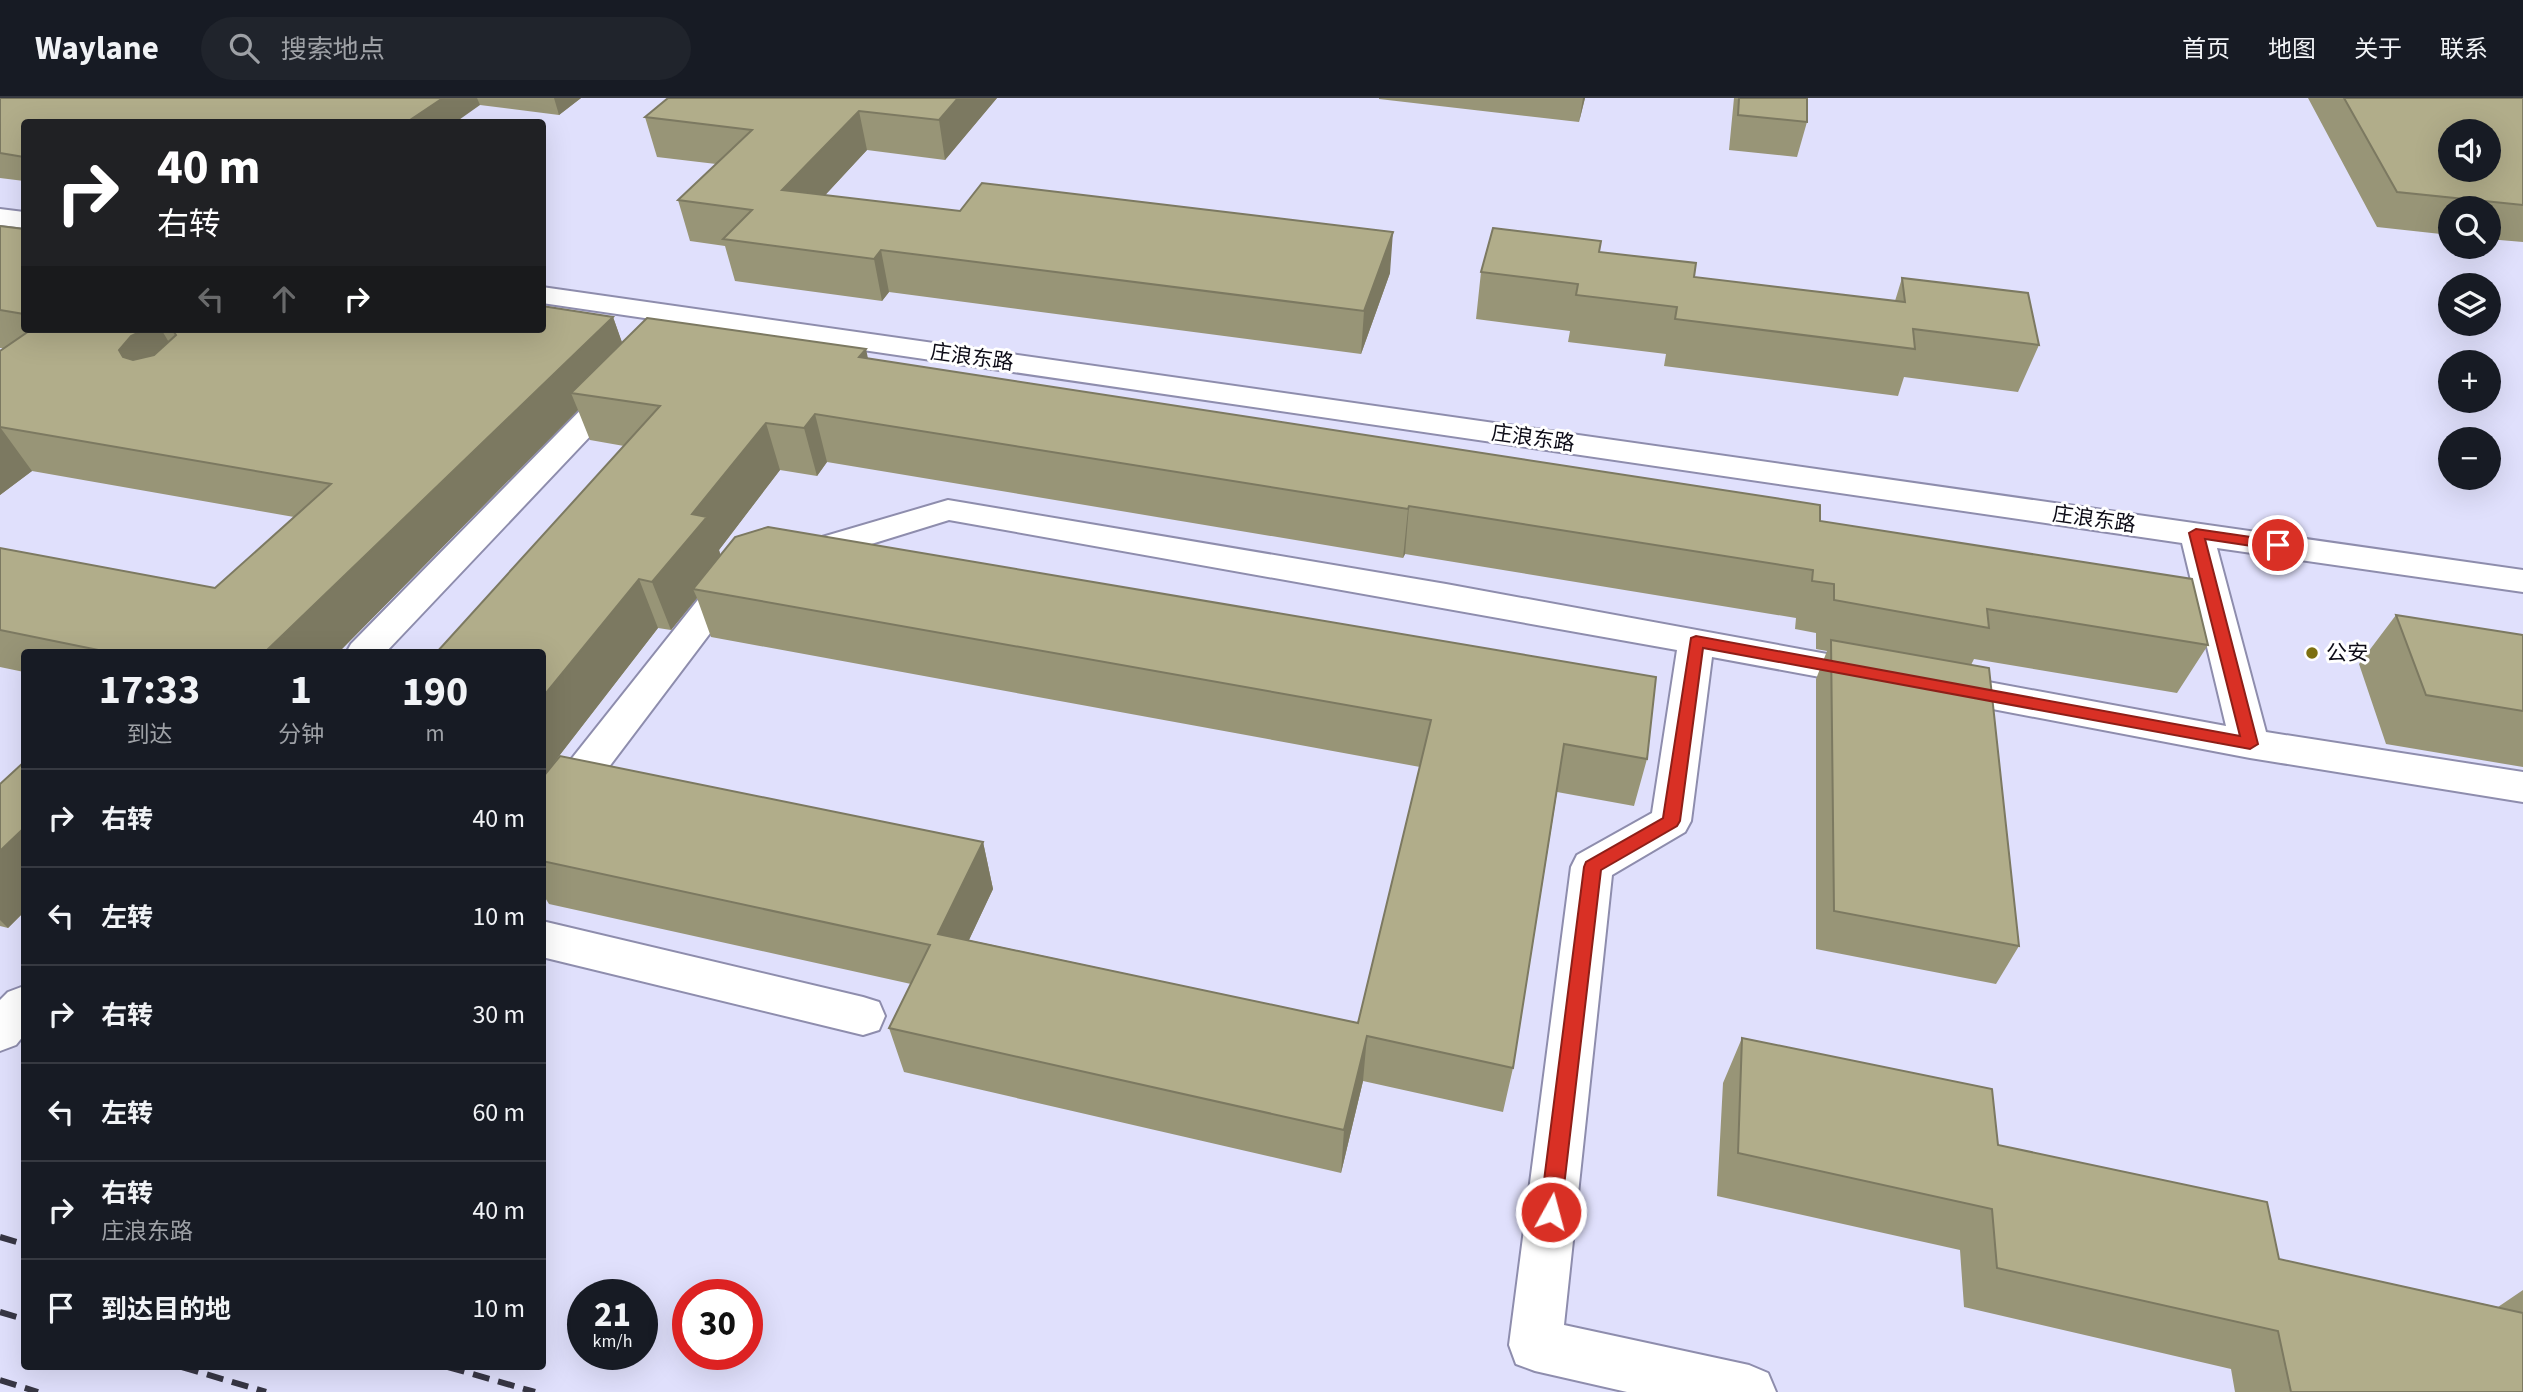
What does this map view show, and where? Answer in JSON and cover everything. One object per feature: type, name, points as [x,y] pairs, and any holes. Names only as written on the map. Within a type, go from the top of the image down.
[{"type":"street","points":[[0,217],[21,220]]},
{"type":"street","name":"庄浪东路","points":[[546,296],[2523,581]]},
{"type":"street","points":[[368,649],[688,317]]},
{"type":"street","points":[[546,821],[737,575],[948,510],[1696,642],[2250,744],[2523,787]]},
{"type":"street","points":[[2196,533],[2250,744]]},
{"type":"street","points":[[1696,642],[1671,821],[1592,867],[1535,1345],[1749,1392]]},
{"type":"street","points":[[546,940],[863,1016]]},
{"type":"street","points":[[0,1031],[21,1008]]},
{"type":"building","points":[[0,98],[443,98],[412,119],[21,119],[21,156],[0,153]]},
{"type":"building","points":[[668,98],[958,98],[939,120],[859,111],[782,190],[960,211],[982,183],[1393,232],[1364,311],[881,250],[874,259],[723,239],[752,210],[678,200],[752,130],[645,117]]},
{"type":"building","points":[[1739,98],[1807,98],[1807,122],[1738,115]]},
{"type":"building","points":[[2344,98],[2523,98],[2523,205],[2501,203],[2501,196],[2438,196],[2397,192]]},
{"type":"building","points":[[0,226],[21,229],[21,314],[0,310]]},
{"type":"building","points":[[1493,228],[1601,241],[1599,252],[1696,263],[1694,277],[1905,302],[1902,278],[2028,293],[2039,345],[1913,329],[1915,349],[1675,319],[1677,307],[1576,295],[1578,284],[1481,272]]},
{"type":"building","points":[[546,307],[613,317],[268,649],[93,649],[0,630],[0,548],[215,588],[331,484],[0,427],[0,351],[26,333],[137,333],[131,336],[119,350],[123,357],[133,360],[154,355],[176,335],[175,333],[546,333]]},
{"type":"building","points":[[647,318],[866,349],[859,357],[1820,505],[1820,521],[2192,579],[2208,645],[1987,609],[1989,628],[1834,600],[1834,584],[1812,581],[1813,570],[1409,506],[1408,509],[815,414],[804,428],[766,423],[692,514],[707,517],[652,582],[639,579],[546,693],[546,649],[440,649],[660,406],[571,393]]},
{"type":"building","points":[[768,527],[1656,677],[1647,759],[1564,744],[1513,1068],[1367,1036],[1344,1130],[889,1028],[930,945],[546,862],[546,773],[560,756],[983,842],[938,934],[1358,1023],[1431,720],[693,589],[735,537]]},
{"type":"building","points":[[2396,615],[2523,635],[2523,711],[2426,695]]},
{"type":"building","points":[[1831,640],[1989,668],[2019,946],[1834,911]]},
{"type":"building","points":[[21,765],[21,831],[0,851],[0,784]]},
{"type":"building","points":[[1742,1038],[1992,1089],[1998,1145],[2267,1202],[2279,1259],[2523,1313],[2523,1392],[2291,1392],[2278,1331],[1997,1268],[1992,1209],[1738,1153]]},
{"type":"railway","points":[[0,1237],[21,1243]]},
{"type":"railway","points":[[0,1312],[21,1318]]},
{"type":"railway","points":[[192,1370],[266,1392]]},
{"type":"railway","points":[[458,1370],[535,1392]]},
{"type":"railway","points":[[0,1380],[38,1392]]},
{"type":"place","name":"公安","points":[[2312,653]]},
{"type":"route","points":[[1551,1212],[1592,867],[1671,821],[1696,642],[2250,744],[2196,533],[2278,545]]}]
